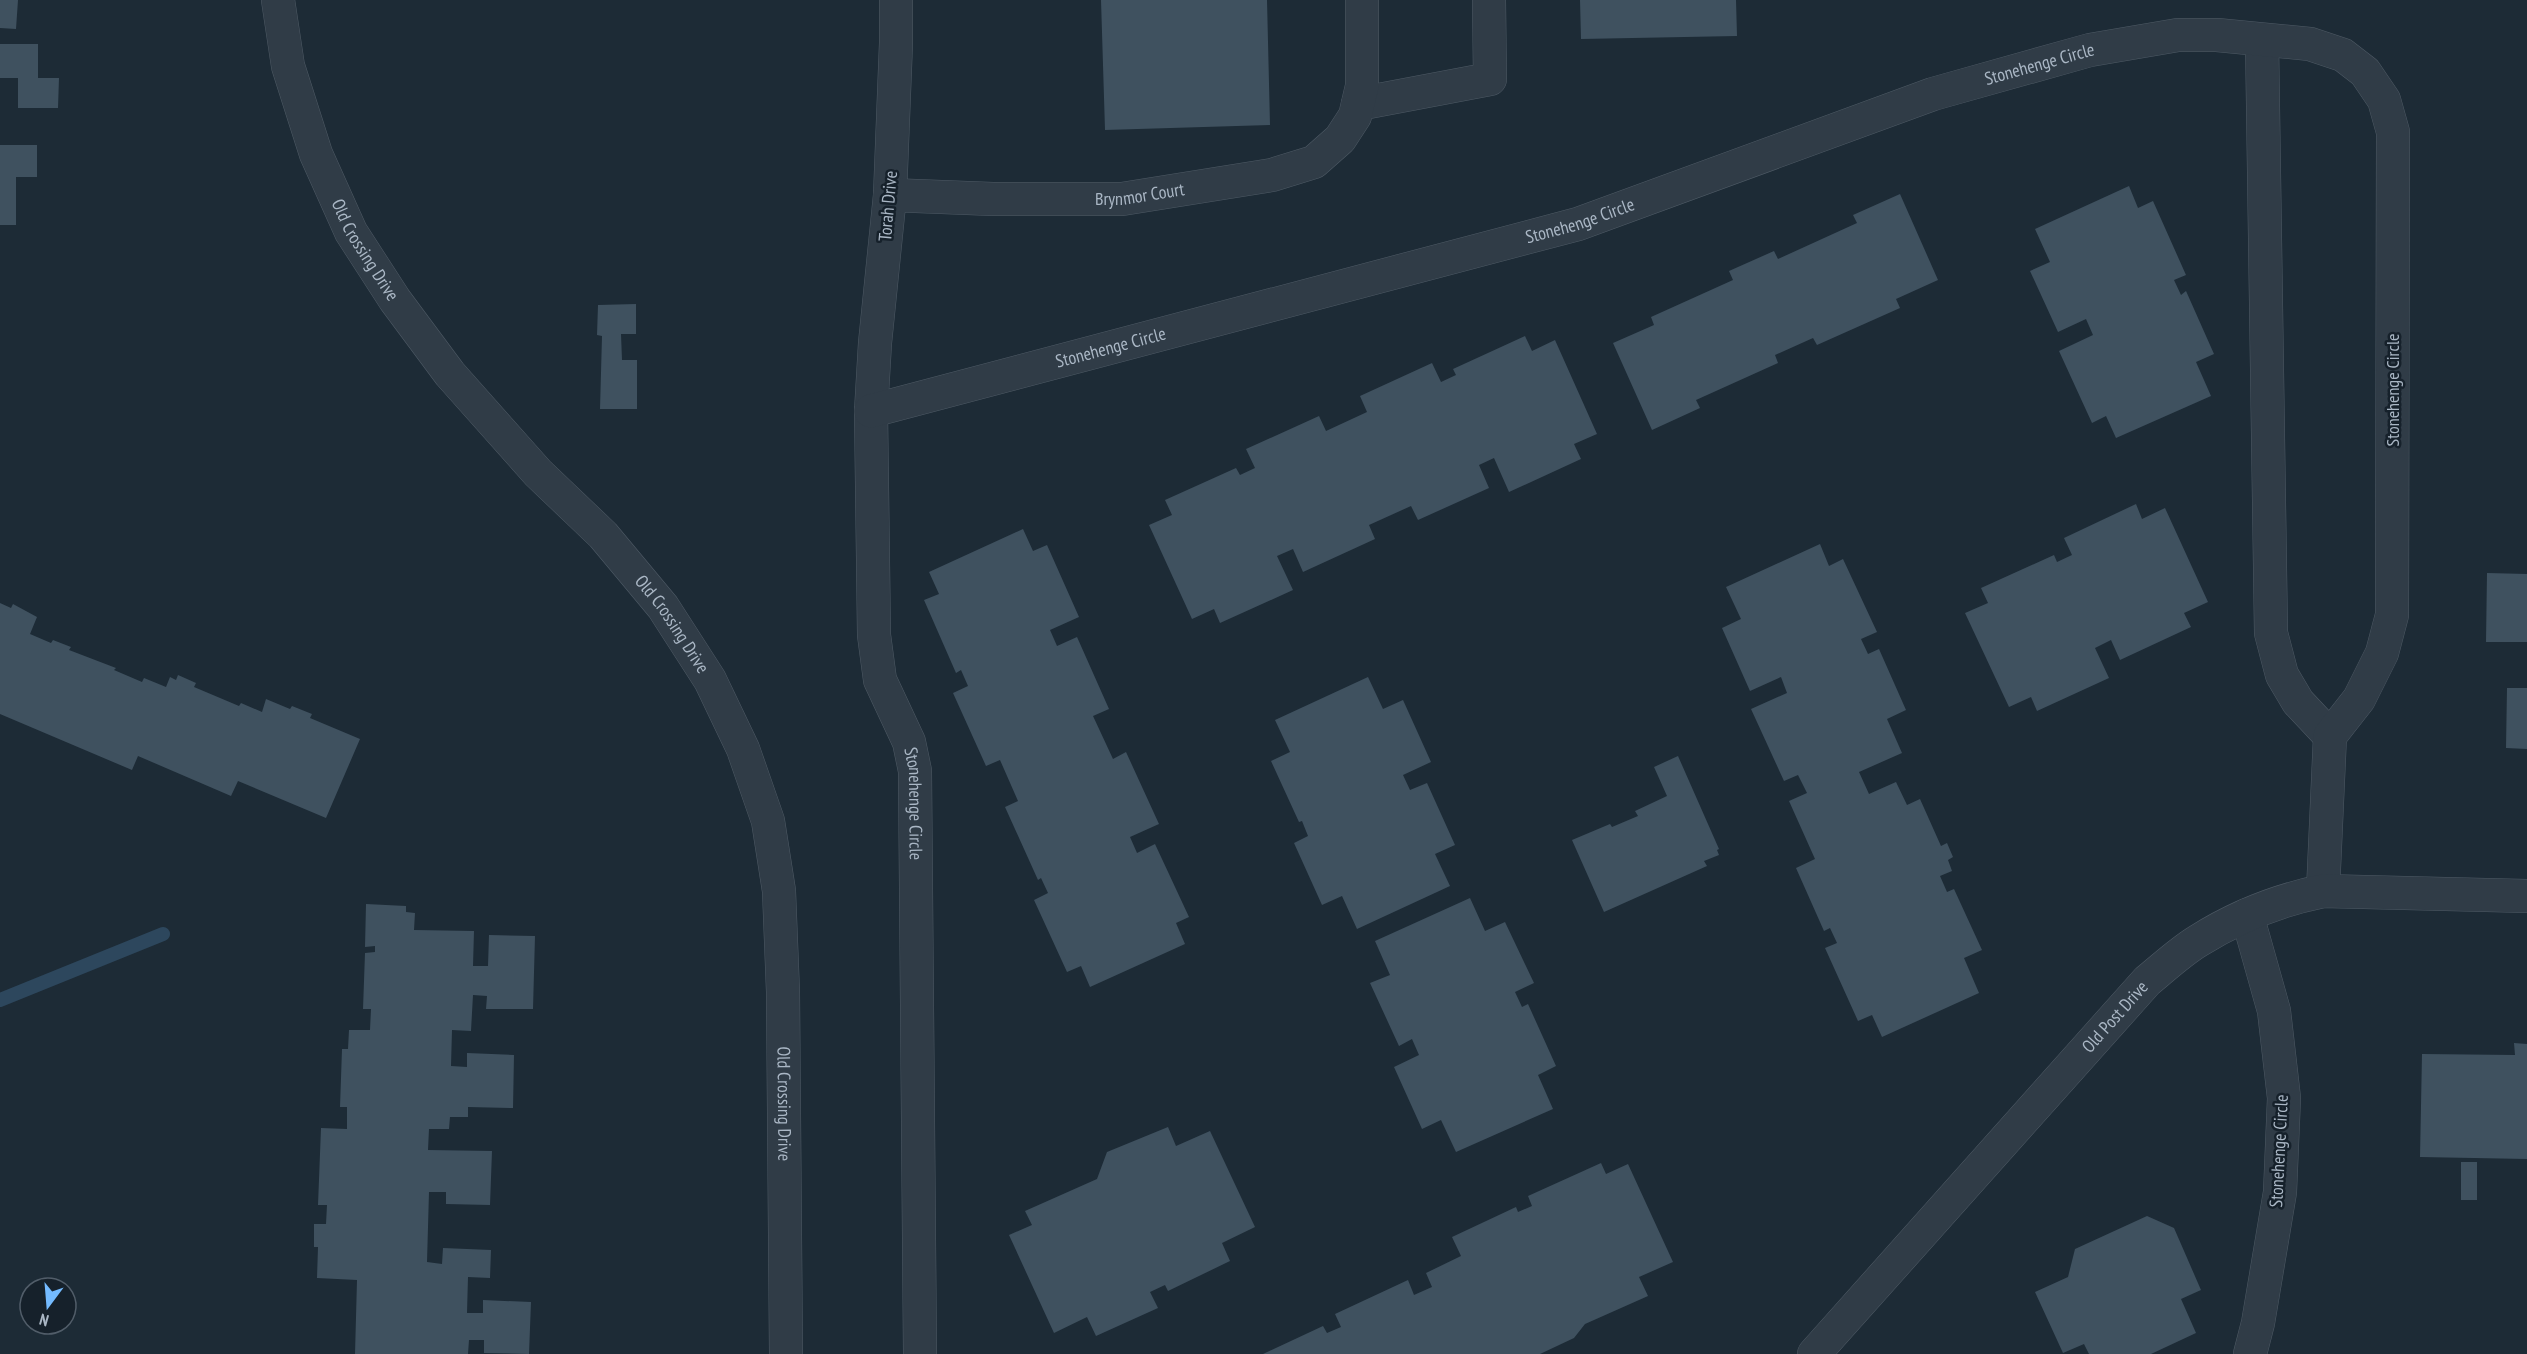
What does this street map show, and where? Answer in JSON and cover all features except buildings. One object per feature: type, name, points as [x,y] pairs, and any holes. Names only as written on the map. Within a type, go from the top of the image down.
[{"type":"street","name":"Old Crossing Drive","points":[[278,0],[288,66],[316,154],[351,232],[395,300],[450,375],[538,473],[603,535],[663,607],[710,680],[743,749],[768,821],[779,891],[783,992],[786,1354]]},
{"type":"street","name":"Torah Drive","points":[[871,411],[875,343],[890,195],[896,0]]},
{"type":"street","name":"Brynmor Court","points":[[890,195],[1122,199],[1272,175],[1314,162],[1340,139],[1354,116],[1358,104],[1362,86],[1362,0]]},
{"type":"street","points":[[1358,104],[1490,79],[1489,0]]},
{"type":"street","name":"Stonehenge Circle","points":[[920,1354],[915,771],[909,742],[880,680],[874,635],[871,411],[1578,224],[1933,94],[2090,50],[2178,35],[2217,35],[2310,44],[2343,55],[2365,72],[2384,100],[2393,132],[2392,615],[2382,653],[2359,699],[2330,736]]},
{"type":"street","points":[[2262,40],[2271,633],[2282,675],[2298,702],[2330,736],[2323,891]]},
{"type":"street","name":"Old Post Drive","points":[[1814,1354],[2146,981],[2197,942],[2247,915],[2291,898],[2323,891],[2527,896]]},
{"type":"street","name":"Stonehenge Circle","points":[[2247,915],[2274,1011],[2284,1098],[2280,1192],[2258,1323],[2250,1354]]},
{"type":"waterway","points":[[0,1000],[163,934]]}]
